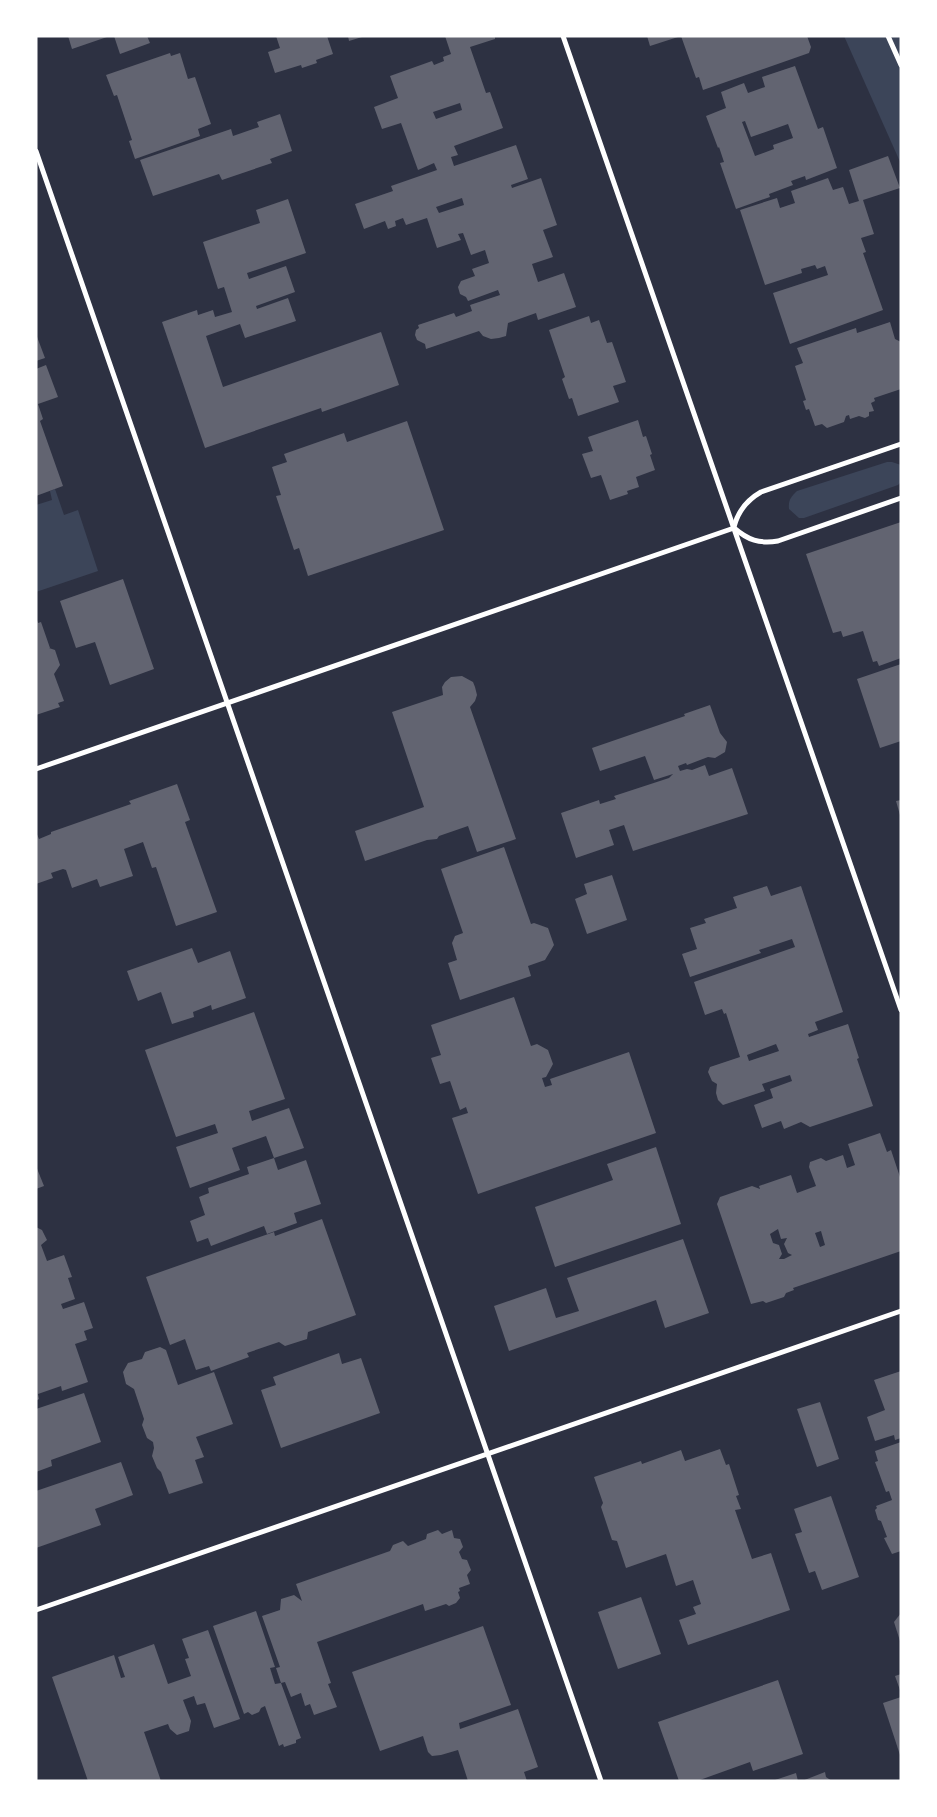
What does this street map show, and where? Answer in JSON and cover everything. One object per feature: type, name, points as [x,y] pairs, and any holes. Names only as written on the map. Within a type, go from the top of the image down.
[{"type":"street","points":[[564,36],[901,1010]]},
{"type":"street","points":[[888,36],[901,65]]},
{"type":"street","points":[[36,152],[601,1781]]},
{"type":"street","points":[[734,528],[737,515],[751,498],[761,492],[901,444]]},
{"type":"street","points":[[734,528],[754,542],[778,541],[901,498]]},
{"type":"street","points":[[36,769],[734,528]]},
{"type":"street","points":[[36,1610],[901,1311]]},
{"type":"shaded area","points":[[844,36],[901,36],[901,164]]},
{"type":"shaded area","points":[[887,462],[901,465],[901,482],[898,485],[804,518],[799,518],[789,509],[790,499],[797,491]]},
{"type":"shaded area","points":[[55,489],[64,515],[78,510],[98,571],[36,592],[36,505],[52,500],[50,491]]},
{"type":"building","points":[[68,36],[107,36],[107,37],[72,49]]},
{"type":"building","points":[[114,36],[147,36],[150,43],[120,54]]},
{"type":"building","points":[[276,36],[327,36],[333,54],[316,60],[317,63],[302,68],[301,65],[275,73],[268,52],[280,48]]},
{"type":"building","points":[[348,36],[362,36],[362,37],[349,41]]},
{"type":"building","points":[[445,36],[495,36],[495,39],[470,47],[486,93],[490,92],[503,128],[454,146],[458,155],[451,157],[454,166],[516,145],[528,179],[511,185],[512,188],[541,178],[557,225],[543,230],[553,257],[532,264],[538,282],[564,273],[576,307],[538,320],[536,313],[508,323],[506,336],[499,338],[491,339],[483,336],[479,331],[426,349],[425,344],[417,340],[415,335],[416,330],[419,328],[418,325],[454,313],[456,317],[472,311],[470,305],[500,295],[498,290],[468,301],[466,297],[460,294],[458,287],[461,281],[475,276],[472,269],[489,263],[485,250],[471,255],[463,233],[458,234],[461,240],[437,248],[427,218],[406,225],[403,218],[395,221],[396,226],[388,229],[385,221],[364,229],[355,204],[393,191],[391,186],[437,170],[434,163],[418,170],[401,123],[382,129],[374,107],[398,98],[390,76],[432,61],[434,65],[444,61],[443,57],[451,54]],"holes":[[[460,103],[462,110],[436,119],[433,112]],[[462,198],[464,205],[439,213],[436,207]]]},
{"type":"building","points":[[647,36],[678,36],[678,37],[650,46]]},
{"type":"building","points":[[681,36],[807,36],[811,47],[809,53],[703,90],[699,77],[696,78]]},
{"type":"building","points":[[170,53],[171,56],[180,53],[188,79],[195,77],[211,124],[198,129],[200,136],[135,159],[129,141],[132,140],[117,95],[114,96],[106,75]]},
{"type":"building","points":[[795,66],[818,129],[823,127],[837,168],[806,180],[805,176],[791,181],[793,185],[769,194],[770,197],[736,209],[720,163],[724,162],[706,116],[726,108],[721,92],[744,83],[748,93],[765,87],[762,77]],"holes":[[[745,121],[751,137],[788,124],[793,138],[773,145],[774,149],[755,156],[742,122]]]},
{"type":"building","points":[[280,114],[292,151],[270,159],[272,163],[222,180],[219,174],[153,196],[140,160],[231,129],[233,136],[259,127],[257,122]]},
{"type":"building","points":[[888,156],[900,188],[863,200],[874,234],[861,238],[866,252],[863,253],[883,310],[790,344],[773,293],[828,275],[825,266],[817,269],[815,265],[801,269],[802,273],[765,285],[740,210],[777,198],[780,208],[795,203],[791,191],[828,178],[833,190],[843,187],[849,204],[859,201],[849,170]]},
{"type":"building","points":[[288,199],[306,253],[247,273],[249,279],[286,266],[295,292],[256,306],[257,309],[288,298],[296,321],[245,338],[240,324],[206,336],[223,387],[381,332],[399,385],[322,412],[321,408],[205,448],[162,322],[197,310],[198,315],[213,310],[215,317],[232,312],[224,287],[218,289],[203,242],[260,223],[256,210]]},
{"type":"building","points":[[589,316],[591,323],[599,320],[607,343],[612,342],[626,382],[613,386],[619,402],[578,416],[572,398],[569,399],[562,379],[565,377],[549,330]]},
{"type":"building","points":[[890,322],[895,339],[901,342],[901,389],[874,398],[875,401],[871,403],[874,411],[869,412],[869,416],[865,418],[859,416],[850,419],[849,415],[846,416],[844,422],[827,428],[822,424],[815,426],[809,409],[806,410],[803,401],[806,400],[795,366],[803,363],[797,348],[856,328],[857,333]]},
{"type":"building","points":[[36,334],[45,358],[36,361]]},
{"type":"building","points":[[46,365],[58,397],[38,404],[43,419],[40,421],[63,486],[36,496],[36,369]]},
{"type":"building","points":[[638,420],[643,437],[646,436],[655,470],[636,477],[639,487],[627,491],[628,494],[610,500],[601,475],[591,478],[582,454],[593,451],[588,437]]},
{"type":"building","points":[[407,421],[444,530],[308,576],[299,548],[294,550],[276,496],[281,495],[272,467],[287,462],[284,454],[344,433],[347,442]]},
{"type":"building","points":[[901,522],[901,658],[879,666],[877,661],[873,662],[863,631],[843,637],[841,631],[833,633],[806,554]]},
{"type":"building","points":[[123,579],[154,669],[110,685],[95,642],[76,648],[60,601]]},
{"type":"building","points":[[36,618],[38,623],[41,622],[49,648],[55,650],[60,665],[54,674],[64,701],[58,703],[60,707],[36,715]]},
{"type":"building","points":[[901,664],[901,741],[880,748],[857,679]]},
{"type":"building","points":[[462,676],[473,682],[475,687],[477,695],[470,707],[516,839],[477,852],[468,826],[439,836],[437,839],[427,840],[365,861],[355,831],[424,807],[392,712],[443,695],[442,687],[445,682],[451,677]]},
{"type":"building","points":[[710,705],[720,733],[727,742],[725,752],[715,758],[708,757],[687,765],[686,763],[678,766],[680,771],[692,770],[705,765],[709,776],[732,768],[748,814],[633,851],[624,825],[609,830],[614,845],[576,858],[561,813],[599,800],[600,804],[616,799],[614,796],[669,778],[673,774],[654,780],[645,756],[600,771],[592,748],[685,716],[684,714]]},
{"type":"building","points":[[177,784],[190,820],[185,822],[217,912],[176,926],[156,867],[152,868],[143,842],[124,849],[133,876],[100,887],[97,879],[72,888],[66,870],[63,869],[51,873],[53,878],[36,884],[36,832],[39,839],[51,834],[51,832],[131,804],[129,801]]},
{"type":"building","points":[[901,800],[901,815],[900,815],[896,801]]},
{"type":"building","points":[[504,847],[531,924],[534,923],[548,928],[554,945],[545,960],[528,966],[531,976],[460,1000],[448,963],[457,960],[452,943],[455,936],[463,933],[441,869]]},
{"type":"building","points":[[612,875],[627,920],[587,934],[575,899],[587,894],[584,884]]},
{"type":"building","points":[[767,886],[771,896],[801,886],[843,1012],[815,1022],[818,1030],[808,1034],[809,1037],[848,1024],[859,1058],[857,1059],[873,1106],[810,1127],[801,1122],[784,1129],[781,1121],[762,1128],[754,1105],[773,1098],[770,1089],[792,1081],[790,1075],[762,1084],[765,1091],[723,1105],[718,1100],[716,1093],[717,1084],[712,1081],[708,1072],[710,1067],[740,1057],[726,1013],[724,1014],[722,1009],[705,1015],[694,982],[795,947],[792,939],[759,950],[761,953],[690,977],[682,954],[697,949],[690,928],[706,923],[704,919],[737,908],[733,897]],"holes":[[[776,1044],[779,1051],[749,1061],[747,1055]]]},
{"type":"building","points":[[192,948],[198,963],[230,951],[246,998],[212,1010],[211,1005],[193,1012],[194,1017],[172,1024],[161,992],[138,1001],[127,971]]},
{"type":"building","points":[[514,997],[531,1046],[537,1044],[548,1050],[553,1064],[546,1077],[542,1078],[545,1087],[552,1085],[550,1079],[629,1052],[656,1133],[478,1194],[452,1118],[468,1113],[466,1107],[460,1110],[450,1081],[440,1084],[431,1058],[441,1055],[431,1025]]},
{"type":"building","points":[[254,1012],[285,1099],[249,1111],[252,1121],[289,1108],[304,1148],[274,1158],[266,1136],[232,1148],[240,1170],[190,1188],[176,1147],[218,1133],[215,1124],[176,1137],[145,1050]]},
{"type":"building","points":[[880,1133],[887,1152],[891,1150],[901,1180],[901,1251],[793,1288],[794,1290],[786,1293],[784,1297],[766,1303],[763,1301],[751,1304],[717,1204],[720,1197],[752,1186],[760,1189],[759,1186],[791,1175],[797,1193],[816,1186],[809,1167],[810,1162],[821,1158],[826,1161],[843,1155],[847,1168],[855,1165],[848,1144]],"holes":[[[778,1229],[781,1239],[787,1238],[784,1244],[788,1253],[792,1255],[784,1259],[779,1259],[782,1254],[779,1245],[773,1243],[770,1234]],[[821,1231],[825,1245],[820,1247],[815,1233]]]},
{"type":"building","points":[[656,1147],[681,1224],[555,1267],[535,1207],[613,1180],[607,1164]]},
{"type":"building","points":[[274,1158],[278,1170],[306,1160],[321,1204],[294,1213],[297,1223],[267,1234],[264,1226],[211,1246],[208,1238],[197,1242],[190,1221],[205,1215],[199,1197],[209,1193],[208,1188],[249,1174],[247,1167]]},
{"type":"building","points":[[36,1166],[44,1186],[36,1189]]},
{"type":"building","points":[[322,1219],[356,1315],[308,1332],[307,1339],[285,1346],[279,1342],[247,1353],[249,1357],[211,1371],[209,1366],[196,1370],[185,1339],[170,1345],[146,1277],[274,1232],[275,1236]]},
{"type":"building","points":[[36,1227],[42,1230],[47,1240],[41,1245],[47,1261],[64,1255],[72,1277],[68,1278],[75,1299],[61,1304],[63,1309],[84,1302],[93,1328],[84,1331],[87,1340],[75,1344],[88,1382],[62,1391],[61,1386],[38,1394],[39,1399],[36,1401]]},
{"type":"building","points":[[683,1239],[709,1313],[665,1328],[656,1300],[509,1351],[494,1306],[546,1288],[556,1318],[579,1311],[567,1278]]},
{"type":"building","points":[[160,1347],[166,1350],[178,1385],[214,1372],[233,1424],[196,1437],[204,1457],[195,1460],[203,1483],[169,1494],[161,1472],[157,1468],[152,1456],[153,1442],[147,1438],[142,1425],[144,1419],[134,1389],[126,1384],[123,1372],[128,1363],[142,1359],[145,1352]]},
{"type":"building","points":[[339,1353],[342,1364],[361,1358],[380,1413],[281,1448],[261,1390],[276,1385],[273,1377]]},
{"type":"building","points":[[901,1371],[901,1438],[895,1440],[894,1435],[875,1441],[867,1417],[885,1410],[874,1380]]},
{"type":"building","points":[[84,1393],[101,1442],[51,1460],[52,1466],[36,1472],[36,1409]]},
{"type":"building","points":[[820,1402],[839,1459],[817,1467],[797,1409]]},
{"type":"building","points":[[901,1442],[901,1551],[892,1554],[884,1538],[887,1537],[875,1510],[876,1506],[892,1500],[889,1491],[886,1492],[875,1462],[878,1461],[875,1451]]},
{"type":"building","points":[[720,1449],[726,1465],[729,1464],[739,1495],[736,1496],[741,1509],[735,1510],[752,1559],[771,1553],[790,1610],[688,1645],[679,1620],[696,1614],[693,1607],[701,1604],[693,1580],[676,1586],[666,1554],[626,1568],[617,1541],[612,1540],[601,1507],[603,1503],[594,1477],[641,1461],[642,1464],[681,1450],[685,1461]]},
{"type":"building","points":[[121,1462],[133,1495],[95,1509],[101,1525],[36,1548],[36,1491]]},
{"type":"building","points":[[831,1496],[859,1577],[822,1590],[815,1571],[809,1573],[795,1534],[802,1532],[794,1509]]},
{"type":"building","points":[[438,1530],[442,1534],[452,1530],[454,1538],[460,1539],[463,1547],[459,1552],[462,1559],[467,1560],[471,1570],[467,1575],[470,1584],[459,1588],[460,1598],[456,1603],[449,1606],[446,1604],[425,1611],[423,1604],[317,1642],[331,1683],[328,1684],[337,1707],[314,1715],[310,1704],[305,1706],[301,1693],[291,1697],[285,1682],[281,1683],[276,1668],[280,1667],[262,1616],[280,1610],[281,1599],[294,1595],[302,1601],[296,1584],[390,1551],[393,1545],[403,1541],[408,1546],[426,1539],[427,1534]]},
{"type":"building","points":[[641,1597],[661,1654],[618,1669],[598,1612]]},
{"type":"building","points":[[256,1611],[275,1667],[270,1668],[275,1684],[281,1683],[301,1738],[296,1740],[296,1743],[284,1747],[283,1744],[279,1746],[265,1706],[259,1712],[252,1715],[248,1712],[244,1714],[213,1626]]},
{"type":"building","points":[[901,1613],[901,1641],[900,1641],[894,1622]]},
{"type":"building","points":[[483,1626],[511,1705],[459,1723],[460,1729],[518,1709],[538,1767],[524,1772],[527,1781],[468,1781],[458,1750],[432,1756],[428,1752],[423,1736],[380,1751],[352,1672]]},
{"type":"building","points":[[208,1630],[240,1719],[214,1728],[205,1703],[197,1705],[194,1696],[183,1700],[191,1721],[189,1731],[177,1735],[170,1729],[168,1724],[144,1732],[161,1781],[88,1781],[52,1677],[114,1655],[121,1678],[125,1677],[118,1657],[154,1644],[168,1684],[191,1676],[185,1659],[189,1658],[182,1639]]},
{"type":"building","points":[[901,1674],[901,1690],[900,1690],[895,1676]]},
{"type":"building","points":[[778,1680],[803,1754],[753,1771],[750,1762],[697,1781],[679,1781],[658,1722]]},
{"type":"building","points":[[901,1697],[901,1755],[900,1755],[883,1703]]},
{"type":"building","points":[[825,1772],[826,1777],[832,1781],[802,1781]]},
{"type":"building","points":[[796,1773],[798,1781],[775,1781],[775,1780]]}]
